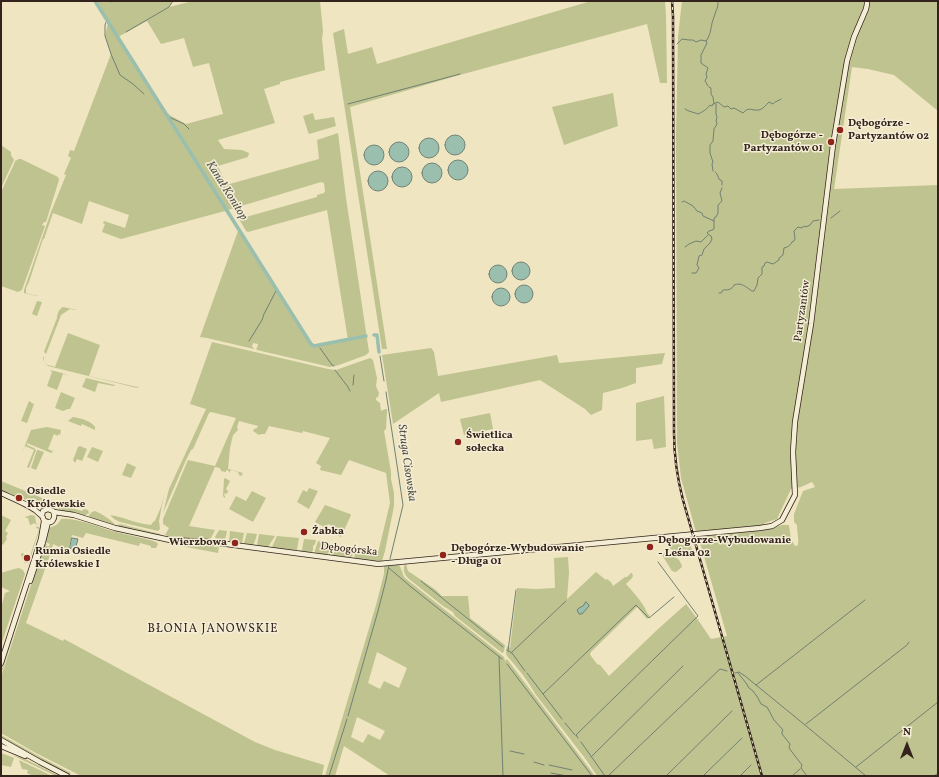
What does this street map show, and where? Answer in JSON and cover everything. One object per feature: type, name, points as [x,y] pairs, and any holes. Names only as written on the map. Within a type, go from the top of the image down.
[{"type":"street","name":"Partyzantów","points":[[680,535],[772,526],[782,520],[796,495],[793,452],[794,422],[811,324],[833,145],[847,61],[854,37],[866,9],[867,1]]},
{"type":"street","points":[[1,494],[42,513],[46,521],[1,663]]},
{"type":"street","points":[[42,513],[45,509],[50,509],[55,514],[52,520],[46,521]]},
{"type":"street","name":"Dębogórska","points":[[55,514],[67,514],[115,528],[170,540],[211,542],[373,563],[545,549],[680,535]]},
{"type":"street","points":[[3,740],[67,776]]},
{"type":"street","points":[[1,746],[40,762]]},
{"type":"green space","points":[[97,1],[173,1],[169,7],[193,1],[320,1],[325,70],[280,82],[280,84],[264,89],[275,123],[218,140],[224,149],[242,150],[249,153],[248,157],[218,166],[226,185],[319,159],[317,140],[338,133],[369,352],[366,355],[330,367],[257,350],[256,348],[258,344],[253,343],[252,347],[254,349],[200,337],[238,231],[225,211],[121,239],[102,232],[105,224],[103,223],[104,221],[125,228],[129,215],[89,201],[82,224],[53,213],[26,288],[26,293],[36,296],[24,293],[24,290],[51,212],[66,175],[64,174],[71,158],[68,156],[70,150],[74,151],[111,54],[105,36],[108,23],[311,344],[315,347],[348,340],[327,210],[248,232],[239,219],[317,197],[317,195],[324,193],[325,191],[324,183],[321,182],[228,210],[165,111],[186,124],[223,114],[209,63],[193,67],[184,38],[161,44],[147,21],[118,37]]},
{"type":"green space","points":[[591,1],[665,1],[667,83],[660,83],[647,24],[456,76],[350,107],[387,349],[382,349],[333,33],[344,29],[348,54],[372,47],[377,64]]},
{"type":"green space","points":[[682,1],[938,1],[938,111],[894,75],[852,67],[834,189],[938,185],[938,776],[597,776],[506,653],[507,646],[510,648],[517,588],[555,588],[554,558],[568,557],[569,573],[567,599],[596,572],[611,582],[613,586],[632,573],[632,578],[626,584],[639,599],[650,616],[647,619],[637,607],[591,652],[591,656],[597,664],[600,665],[609,676],[686,604],[711,639],[727,636],[698,537],[770,529],[782,525],[789,525],[791,539],[795,546],[798,545],[797,525],[794,522],[794,514],[803,491],[815,487],[812,482],[801,487],[791,489],[777,519],[765,523],[762,526],[696,532],[681,478],[677,443],[676,134],[678,36]]},
{"type":"green space","points":[[613,93],[618,126],[564,145],[552,107]]},
{"type":"green space","points":[[313,113],[315,120],[334,117],[336,126],[309,134],[303,116]]},
{"type":"green space","points":[[1,145],[11,152],[14,160],[1,188]]},
{"type":"green space","points":[[19,159],[58,177],[59,180],[46,222],[42,225],[45,226],[22,290],[18,292],[1,286],[1,192],[15,161]]},
{"type":"green space","points":[[37,301],[42,302],[37,316],[32,314]]},
{"type":"green space","points":[[63,307],[77,310],[70,309],[61,315],[46,354],[44,352],[58,313]]},
{"type":"green space","points":[[68,333],[100,345],[89,376],[137,387],[139,386],[137,388],[51,367],[46,364],[55,367]]},
{"type":"green space","points":[[212,342],[336,370],[370,358],[373,360],[377,378],[376,386],[379,393],[376,400],[380,403],[381,411],[387,409],[386,429],[384,431],[394,493],[394,506],[382,561],[374,562],[354,558],[356,551],[374,555],[378,553],[390,503],[386,473],[349,460],[341,475],[320,470],[321,466],[316,463],[330,438],[303,431],[302,433],[269,426],[265,434],[259,435],[253,431],[258,426],[239,421],[237,427],[238,430],[233,435],[230,448],[228,469],[243,473],[241,476],[238,472],[231,470],[229,473],[229,471],[221,471],[220,468],[215,467],[189,526],[215,530],[211,538],[208,540],[171,538],[165,535],[169,528],[163,524],[163,519],[188,460],[215,466],[236,418],[211,412],[209,413],[193,449],[186,460],[163,513],[169,489],[206,409],[190,404]]},
{"type":"green space","points":[[431,348],[434,352],[438,376],[557,355],[559,363],[665,353],[662,364],[636,368],[636,383],[603,393],[602,410],[591,415],[585,409],[540,380],[441,402],[439,393],[393,424],[382,355]]},
{"type":"green space","points":[[50,370],[62,373],[69,376],[63,374],[57,390],[47,386],[52,372]]},
{"type":"green space","points":[[86,378],[115,385],[98,383],[95,392],[82,387]]},
{"type":"green space","points":[[61,392],[75,398],[70,409],[63,411],[55,408]]},
{"type":"green space","points":[[664,396],[666,447],[654,449],[652,439],[636,441],[636,403]]},
{"type":"green space","points":[[29,401],[34,404],[27,423],[21,421]]},
{"type":"green space","points":[[490,413],[493,429],[464,435],[460,419]]},
{"type":"green space","points":[[73,417],[88,421],[95,427],[95,430],[82,424],[81,426],[68,421]]},
{"type":"green space","points":[[47,427],[61,430],[60,435],[58,434],[58,436],[54,434],[48,449],[52,451],[54,450],[51,453],[27,443],[27,445],[36,450],[29,468],[27,467],[34,450],[25,446],[22,453],[31,430]]},
{"type":"green space","points":[[80,446],[87,449],[82,461],[77,459],[75,463],[73,460],[78,447]]},
{"type":"green space","points":[[92,447],[103,451],[98,462],[87,457]]},
{"type":"green space","points":[[37,450],[44,452],[36,470],[31,468]]},
{"type":"green space","points":[[127,463],[136,467],[131,478],[122,475]]},
{"type":"green space","points":[[225,478],[230,481],[226,489],[228,491],[227,494],[225,493],[224,495],[225,498],[223,496]]},
{"type":"green space","points":[[1,481],[42,498],[46,500],[46,503],[39,505],[1,492]]},
{"type":"green space","points":[[309,488],[318,491],[309,509],[297,502],[303,490],[307,492]]},
{"type":"green space","points":[[252,491],[266,498],[253,522],[229,509],[236,496],[246,501]]},
{"type":"green space","points":[[164,495],[159,521],[160,529],[158,531],[120,522],[110,515],[151,525],[155,521]]},
{"type":"green space","points":[[54,504],[71,505],[72,508],[82,511],[84,509],[88,510],[89,513],[84,516],[60,510]]},
{"type":"green space","points":[[325,505],[351,515],[341,537],[337,535],[339,532],[334,529],[335,527],[328,524],[326,528],[315,522]]},
{"type":"green space","points":[[95,511],[109,519],[115,525],[89,517],[92,512]]},
{"type":"green space","points":[[1,515],[11,520],[5,531],[8,533],[6,537],[7,539],[3,545],[1,543]]},
{"type":"green space","points":[[31,515],[35,516],[36,523],[39,525],[33,523],[30,525],[28,518],[25,517]]},
{"type":"green space","points":[[61,519],[73,519],[151,540],[158,544],[156,548],[151,548],[151,546],[140,543],[139,546],[86,533],[83,538],[72,535],[68,551],[53,544],[26,623],[63,641],[64,639],[255,742],[275,750],[324,765],[322,776],[81,776],[1,733],[1,677],[44,545],[47,544],[46,546],[49,546],[50,544],[45,542],[49,528],[59,523]]},
{"type":"green space","points":[[120,524],[161,535],[159,536],[120,527],[118,525]]},
{"type":"green space","points":[[37,526],[40,528],[29,562],[25,563],[22,559],[21,553],[25,554],[26,559],[30,556],[39,529],[36,528]]},
{"type":"green space","points":[[219,530],[227,531],[225,540],[216,539],[215,537]]},
{"type":"green space","points":[[230,531],[244,533],[242,543],[229,541]]},
{"type":"green space","points":[[247,533],[257,534],[253,545],[246,545],[244,543]]},
{"type":"green space","points":[[259,534],[275,536],[268,547],[258,546]]},
{"type":"green space","points":[[277,536],[299,538],[297,550],[273,548],[272,547]]},
{"type":"green space","points":[[304,539],[316,540],[312,552],[301,552],[299,550],[302,550]]},
{"type":"green space","points":[[318,541],[354,550],[352,556],[350,558],[329,555],[330,551],[326,555],[315,554]]},
{"type":"green space","points":[[670,543],[683,545],[690,543],[694,555],[687,557],[684,548],[685,556],[669,548]]},
{"type":"green space","points":[[171,544],[211,546],[219,547],[218,553]]},
{"type":"green space","points":[[665,552],[675,556],[679,560],[682,567],[676,572],[672,571],[662,555]]},
{"type":"green space","points":[[398,564],[405,578],[504,657],[505,661],[507,659],[595,776],[390,776],[344,746],[335,776],[325,776],[376,605],[384,574],[384,565]],"holes":[[[377,652],[407,668],[399,688],[384,681],[380,689],[368,683]],[[357,717],[385,731],[380,740],[368,734],[363,743],[351,737]]]},
{"type":"green space","points":[[405,564],[408,571],[436,590],[442,596],[468,596],[470,618],[505,645],[504,652],[502,653],[455,616],[453,612],[443,606],[409,579],[404,573]]},
{"type":"green space","points":[[19,568],[23,570],[25,574],[1,645],[1,608],[5,593],[10,591],[1,587],[1,573]]},
{"type":"green space","points":[[30,583],[2,672],[1,669],[24,597]]},
{"type":"green space","points":[[1,735],[71,773],[70,775],[22,750]]},
{"type":"green space","points":[[1,753],[14,758],[11,767],[1,765]]},
{"type":"green space","points":[[12,755],[25,759],[60,776],[56,776]]},
{"type":"green space","points":[[19,760],[52,776],[33,776],[27,773],[28,770],[22,769]]},
{"type":"shaded area","points":[[455,135],[462,138],[465,145],[462,152],[455,155],[448,152],[445,145],[448,138]]},
{"type":"shaded area","points":[[429,138],[436,141],[439,148],[436,155],[429,158],[422,155],[419,148],[422,141]]},
{"type":"shaded area","points":[[399,142],[406,145],[409,152],[406,159],[399,162],[392,159],[389,152],[392,145]]},
{"type":"shaded area","points":[[374,145],[381,148],[384,155],[381,162],[374,165],[367,162],[364,155],[367,148]]},
{"type":"shaded area","points":[[458,160],[465,163],[468,170],[465,177],[458,180],[451,177],[448,170],[451,163]]},
{"type":"shaded area","points":[[432,163],[439,166],[442,173],[439,180],[432,183],[425,180],[422,173],[425,166]]},
{"type":"shaded area","points":[[402,167],[409,170],[412,177],[409,184],[402,187],[395,184],[392,177],[395,170]]},
{"type":"shaded area","points":[[378,171],[385,174],[388,181],[385,188],[378,191],[371,188],[368,181],[371,174]]},
{"type":"shaded area","points":[[521,262],[527,265],[530,271],[527,277],[521,280],[515,277],[512,271],[515,265]]},
{"type":"shaded area","points":[[498,265],[504,268],[507,274],[504,280],[498,283],[492,280],[489,274],[492,268]]},
{"type":"shaded area","points":[[524,285],[530,288],[533,294],[530,300],[524,303],[518,300],[515,294],[518,288]]},
{"type":"shaded area","points":[[501,288],[507,291],[510,297],[507,303],[501,306],[495,303],[492,297],[495,291]]},
{"type":"shaded area","points":[[72,538],[78,539],[75,550],[70,548]]},
{"type":"shaded area","points":[[586,602],[589,606],[582,614],[579,614],[577,610]]},
{"type":"waterway","name":"Kanał Konitop","points":[[95,1],[311,344],[314,346],[366,336]]},
{"type":"waterway","points":[[126,32],[169,7],[173,1]]},
{"type":"waterway","points":[[708,86],[705,81],[708,68],[701,63],[701,55],[707,43],[706,41],[718,7],[718,1]]},
{"type":"waterway","points":[[107,20],[105,25],[105,36],[120,75],[144,94]]},
{"type":"waterway","points":[[677,44],[682,39],[693,40],[696,42],[701,40],[706,41]]},
{"type":"waterway","points":[[348,104],[460,74]]},
{"type":"waterway","points":[[709,87],[711,88],[714,104]]},
{"type":"waterway","points":[[685,109],[698,114],[710,105],[712,106],[718,102],[724,107],[728,106],[731,109],[734,108],[743,113],[749,109],[760,109],[769,102],[773,104],[781,99]]},
{"type":"waterway","points":[[713,171],[710,145],[713,141],[714,129],[717,124],[716,104]]},
{"type":"waterway","points":[[169,117],[184,124],[189,129]]},
{"type":"waterway","points":[[715,172],[722,181],[722,185]]},
{"type":"waterway","points":[[692,273],[696,273],[699,268],[697,265],[699,256],[702,255],[704,249],[712,239],[707,233],[714,229],[714,218],[718,213],[718,205],[722,201],[720,193],[722,188]]},
{"type":"waterway","points":[[682,202],[684,201],[693,206],[697,211],[702,213],[703,216],[714,221]]},
{"type":"waterway","points":[[831,218],[840,211]]},
{"type":"waterway","points":[[719,293],[723,290],[731,289],[737,284],[754,291],[758,278],[762,274],[762,267],[767,262],[773,264],[779,260],[779,258],[783,255],[784,248],[789,246],[794,241],[794,231],[798,227],[806,227],[813,221],[819,220]]},
{"type":"waterway","points":[[685,247],[696,241],[701,242],[708,235]]},
{"type":"waterway","points":[[249,341],[262,320],[277,289]]},
{"type":"waterway","name":"Struga Cisowska","points":[[374,335],[377,335],[379,352]]},
{"type":"waterway","points":[[320,348],[334,366]]},
{"type":"waterway","name":"Struga Cisowska","points":[[380,356],[384,381]]},
{"type":"waterway","points":[[335,370],[350,391]]},
{"type":"waterway","points":[[353,385],[354,375]]},
{"type":"waterway","name":"Struga Cisowska","points":[[386,392],[403,505],[390,559]]},
{"type":"waterway","points":[[578,738],[576,735],[698,616],[658,562]]},
{"type":"waterway","points":[[348,716],[378,611],[389,565]]},
{"type":"waterway","name":"Struga Cisowska","points":[[389,568],[502,659]]},
{"type":"waterway","points":[[421,581],[503,647]]},
{"type":"waterway","points":[[508,651],[516,590]]},
{"type":"waterway","points":[[527,673],[543,694],[636,605],[649,618],[674,597]]},
{"type":"waterway","points":[[756,685],[865,600]]},
{"type":"waterway","points":[[511,653],[566,601]]},
{"type":"waterway","points":[[806,724],[909,642]]},
{"type":"waterway","points":[[507,650],[512,653],[525,671]]},
{"type":"waterway","points":[[499,657],[503,776]]},
{"type":"waterway","name":"Struga Cisowska","points":[[507,664],[592,776]]},
{"type":"waterway","points":[[591,757],[683,666]]},
{"type":"waterway","points":[[608,776],[720,669],[727,671]]},
{"type":"waterway","points":[[735,673],[739,672],[745,676],[866,776]]},
{"type":"waterway","points":[[738,673],[753,691],[761,704],[767,707],[774,720],[783,730],[782,734],[790,744],[789,748],[802,765],[801,768],[807,776]]},
{"type":"waterway","points":[[543,694],[562,719]]},
{"type":"waterway","points":[[856,767],[938,702]]},
{"type":"waterway","points":[[666,776],[732,711]]},
{"type":"waterway","points":[[329,776],[347,719]]},
{"type":"waterway","points":[[565,723],[575,735]]},
{"type":"waterway","points":[[703,776],[742,738]]},
{"type":"waterway","points":[[581,742],[605,776]]},
{"type":"waterway","points":[[510,751],[524,754]]},
{"type":"waterway","points":[[534,762],[544,765]]},
{"type":"waterway","points":[[549,765],[572,770]]},
{"type":"waterway","points":[[740,776],[751,765]]},
{"type":"waterway","points":[[792,776],[800,769]]},
{"type":"waterway","points":[[551,773],[567,776]]},
{"type":"waterway","points":[[934,776],[938,773]]},
{"type":"railway","points":[[672,1],[675,458],[683,500],[762,776]]},
{"type":"place","name":"Dębogórze - Partyzantów 02","points":[[840,130]]},
{"type":"place","name":"Dębogórze - Partyzantów 01","points":[[831,142]]},
{"type":"place","name":"Świetlica sołecka","points":[[458,442]]},
{"type":"place","name":"Osiedle Królewskie","points":[[19,498]]},
{"type":"place","name":"Żabka","points":[[304,532]]},
{"type":"place","name":"Wierzbowa","points":[[235,543]]},
{"type":"place","name":"Dębogórze-Wybudowanie - Leśna 02","points":[[650,547]]},
{"type":"place","name":"Dębogórze-Wybudowanie - Długa 01","points":[[443,555]]},
{"type":"place","name":"Rumia Osiedle Królewskie I","points":[[27,558]]},
{"type":"district","name":"BŁONIA JANOWSKIE","points":[[213,630]]}]
